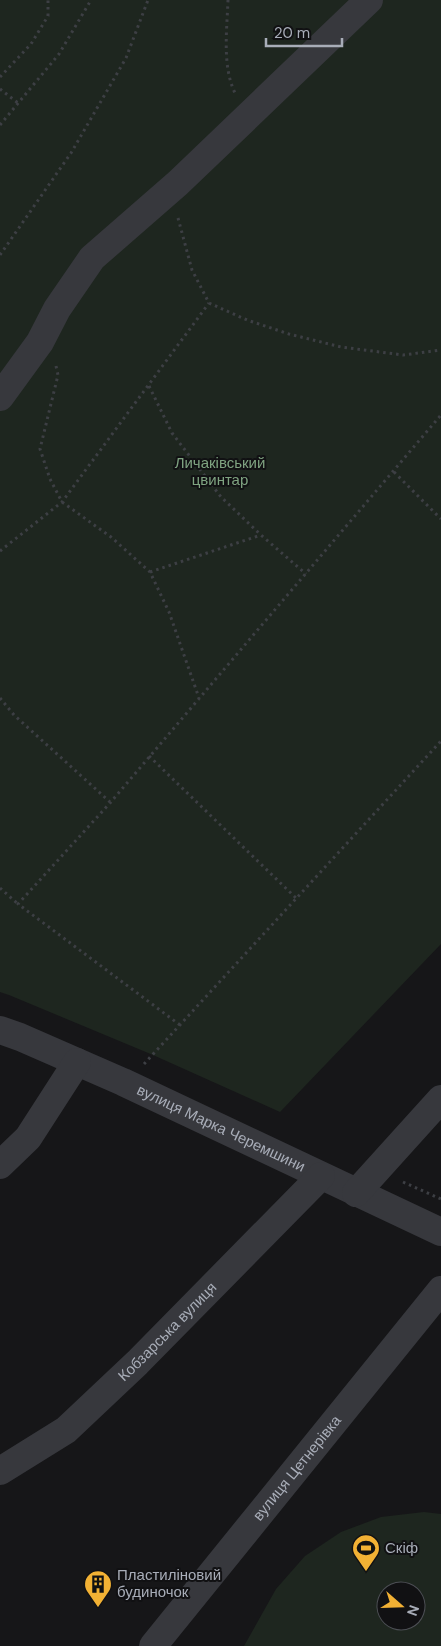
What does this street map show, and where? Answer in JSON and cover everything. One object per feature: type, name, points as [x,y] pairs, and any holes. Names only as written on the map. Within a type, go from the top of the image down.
[{"type":"street","points":[[0,397],[40,342],[57,309],[92,258],[178,183],[369,0]]},
{"type":"street","name":"вулиця Марка Черемшини","points":[[0,1030],[123,1082],[441,1232]]},
{"type":"street","points":[[0,1166],[28,1138],[77,1062]]},
{"type":"street","points":[[356,1193],[441,1099]]},
{"type":"street","name":"Кобзарська вулиця","points":[[0,1471],[66,1430],[137,1363],[321,1176]]},
{"type":"street","name":"вулиця Цетнерівка","points":[[153,1646],[441,1290]]},
{"type":"path","points":[[0,77],[31,44],[48,16],[48,0]]},
{"type":"path","points":[[0,125],[59,54],[91,0]]},
{"type":"path","points":[[0,255],[71,153],[126,58],[148,0]]},
{"type":"path","points":[[228,0],[227,44],[229,80],[247,118]]},
{"type":"path","points":[[0,89],[18,103]]},
{"type":"path","points":[[178,183],[178,222],[192,270],[209,303],[247,320],[289,334],[341,347],[403,355],[441,350]]},
{"type":"path","points":[[0,551],[62,502],[209,303]]},
{"type":"path","points":[[40,342],[53,353],[58,375],[40,449],[50,478],[62,502],[111,537],[150,572],[169,612],[199,698]]},
{"type":"path","points":[[149,386],[172,432],[221,496],[261,535],[306,574]]},
{"type":"path","points":[[18,904],[110,802],[441,414]]},
{"type":"path","points":[[394,471],[441,519]]},
{"type":"path","points":[[150,572],[261,535]]},
{"type":"path","points":[[0,698],[14,715],[110,802]]},
{"type":"path","points":[[123,1082],[153,1055],[441,741]]},
{"type":"path","points":[[149,756],[297,899]]},
{"type":"path","points":[[0,888],[18,904],[180,1025]]},
{"type":"green space","name":"Личаківський цвинтар","points":[[0,0],[441,0],[441,944],[280,1112],[153,1055],[0,992]]},
{"type":"green space","name":"Скіф","points":[[424,1512],[441,1514],[441,1646],[244,1646],[276,1589],[305,1556],[341,1532],[381,1517]]},
{"type":"place","name":"Скіф","points":[[366,1572]]},
{"type":"place","name":"Пластиліновий будиночок","points":[[98,1608]]}]
